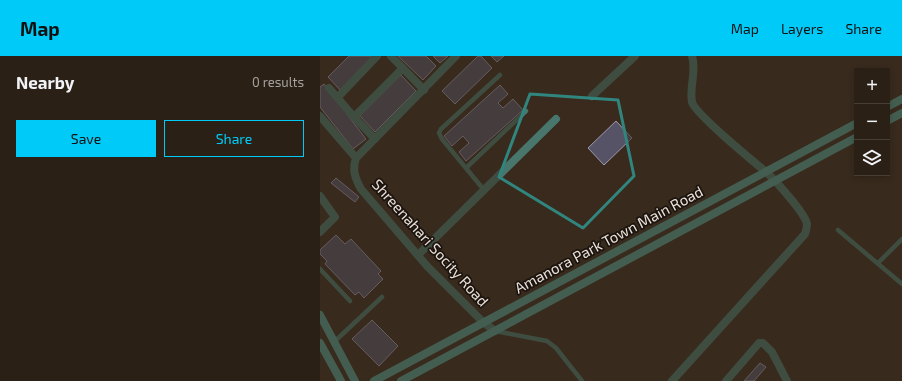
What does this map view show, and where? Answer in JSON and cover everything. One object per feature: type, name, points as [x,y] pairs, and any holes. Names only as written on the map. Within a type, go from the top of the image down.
[{"type":"main road","points":[[890,105],[902,99]]},
{"type":"main road","points":[[890,119],[902,113]]},
{"type":"main road","name":"Amanora Park Town Main Road","points":[[374,381],[854,125]]},
{"type":"main road","name":"Amanora Park Town Main Road","points":[[401,381],[854,139]]},
{"type":"main road","points":[[320,315],[355,381]]},
{"type":"main road","points":[[320,343],[341,381]]},
{"type":"street","points":[[338,97],[377,56]]},
{"type":"street","points":[[391,56],[424,90]]},
{"type":"street","points":[[320,116],[356,158],[456,56]]},
{"type":"street","points":[[592,96],[635,56]]},
{"type":"street","points":[[672,381],[806,234],[807,224],[776,181],[695,109],[692,92],[695,64],[692,56]]},
{"type":"street","points":[[354,117],[402,68]]},
{"type":"street","points":[[329,88],[375,139]]},
{"type":"street","points":[[419,254],[556,119]]},
{"type":"street","name":"Shreenahari Socity Road","points":[[356,158],[353,167],[355,177],[361,189],[419,254],[427,266],[483,322],[495,331]]},
{"type":"street","points":[[320,196],[335,217],[320,232]]},
{"type":"street","points":[[726,381],[759,343],[763,343],[772,352],[786,381]]},
{"type":"lane","points":[[484,190],[442,139],[439,133],[441,129],[500,75]]},
{"type":"lane","points":[[466,168],[526,111]]},
{"type":"lane","points":[[838,230],[902,284]]},
{"type":"lane","points":[[878,263],[902,239]]},
{"type":"lane","points":[[320,269],[350,301]]},
{"type":"lane","points":[[334,342],[382,297]]},
{"type":"lane","points":[[495,331],[547,342],[556,348],[582,381]]},
{"type":"highlighted area","points":[[530,94],[618,100],[634,176],[583,228],[499,177]]},
{"type":"building","points":[[349,56],[374,56],[340,90],[328,77]]},
{"type":"building","points":[[398,56],[426,56],[436,66],[423,80]]},
{"type":"building","points":[[433,56],[448,56],[440,63]]},
{"type":"building","points":[[478,56],[481,56],[492,68],[455,104],[442,91]]},
{"type":"building","points":[[491,56],[504,56],[497,62]]},
{"type":"building","points":[[401,75],[416,91],[375,132],[360,116]]},
{"type":"building","points":[[324,84],[366,139],[353,149],[320,107],[320,87]]},
{"type":"building","points":[[500,85],[508,94],[498,103],[503,108],[513,99],[523,110],[466,161],[459,152],[469,143],[463,136],[452,146],[444,136]]},
{"type":"building","points":[[616,121],[632,138],[604,165],[588,148]]},
{"type":"building","points":[[336,178],[359,197],[355,202],[331,183]]},
{"type":"building","points":[[336,235],[345,244],[351,239],[381,271],[378,274],[383,279],[364,298],[359,292],[355,295],[325,264],[327,261],[320,254],[320,250]]},
{"type":"building","points":[[372,320],[398,346],[379,366],[352,339]]},
{"type":"building","points":[[760,363],[766,367],[754,381],[744,381]]}]
